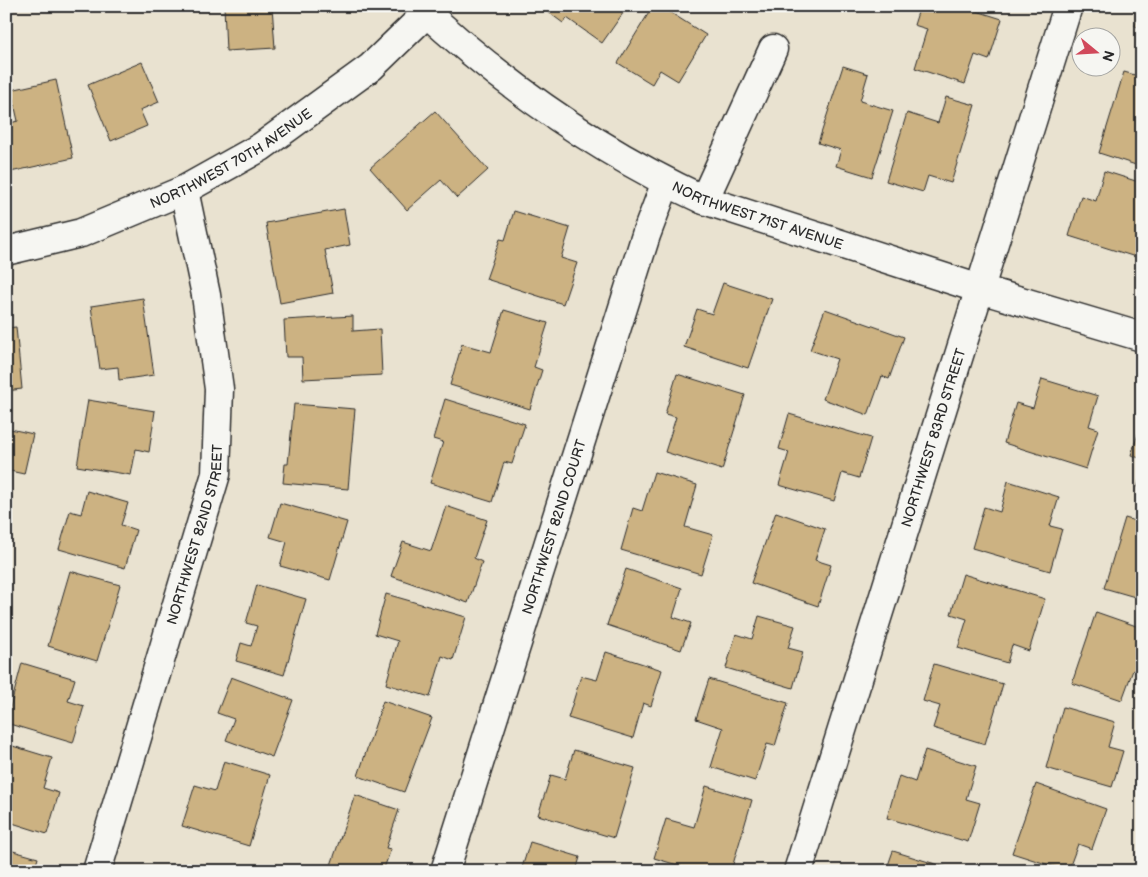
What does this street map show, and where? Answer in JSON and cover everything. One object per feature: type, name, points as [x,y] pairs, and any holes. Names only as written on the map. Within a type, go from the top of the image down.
[{"type":"street","name":"NORTHWEST 83RD STREET","points":[[798,871],[1068,6]]},
{"type":"street","name":"NORTHWEST 71ST AVENUE","points":[[427,9],[497,71],[587,137],[666,182],[704,200],[980,290],[1142,337]]},
{"type":"street","name":"NORTHWEST 70TH AVENUE","points":[[6,251],[81,232],[184,190],[261,147],[371,67],[427,9]]},
{"type":"street","points":[[704,200],[773,49]]},
{"type":"street","name":"NORTHWEST 82ND COURT","points":[[446,871],[646,235],[666,182]]},
{"type":"street","name":"NORTHWEST 82ND STREET","points":[[97,871],[216,474],[219,389],[206,295],[184,190]]},
{"type":"building","points":[[224,6],[272,6],[275,48],[226,51]]},
{"type":"building","points":[[540,6],[628,6],[602,43],[567,18],[563,23]]},
{"type":"building","points":[[653,6],[660,6],[706,35],[678,81],[660,70],[652,84],[618,63]]},
{"type":"building","points":[[920,6],[961,6],[1002,19],[989,60],[975,55],[965,84],[915,68],[927,29],[914,25]]},
{"type":"building","points":[[1142,6],[1142,29],[1135,26]]},
{"type":"building","points":[[142,62],[159,102],[140,110],[147,126],[111,141],[88,85]]},
{"type":"building","points":[[843,66],[868,74],[860,101],[893,111],[872,177],[836,166],[841,150],[818,143]]},
{"type":"building","points":[[1124,72],[1142,77],[1142,167],[1099,153]]},
{"type":"building","points":[[56,80],[73,158],[6,173],[6,124],[18,121],[11,90]]},
{"type":"building","points":[[946,97],[975,105],[951,183],[928,176],[923,192],[886,181],[907,113],[938,123]]},
{"type":"building","points":[[435,111],[488,170],[457,198],[441,180],[407,210],[370,168]]},
{"type":"building","points":[[1104,171],[1142,183],[1142,259],[1069,236],[1081,196],[1096,201]]},
{"type":"building","points":[[344,209],[350,245],[325,250],[333,293],[280,303],[266,223]]},
{"type":"building","points":[[514,211],[570,228],[561,258],[577,263],[563,304],[486,279],[500,239],[505,240]]},
{"type":"building","points":[[723,283],[772,299],[748,368],[684,347],[697,309],[712,314]]},
{"type":"building","points":[[143,298],[154,375],[119,380],[118,367],[100,369],[91,306]]},
{"type":"building","points":[[825,309],[904,337],[889,379],[882,376],[868,415],[823,399],[837,359],[810,350]]},
{"type":"building","points":[[504,310],[548,323],[534,367],[542,370],[530,409],[450,385],[462,344],[491,352]]},
{"type":"building","points":[[353,316],[353,331],[380,329],[382,375],[303,379],[302,357],[286,357],[284,320]]},
{"type":"building","points":[[16,327],[22,389],[6,391],[6,328]]},
{"type":"building","points":[[677,374],[745,395],[722,470],[665,452],[676,417],[665,414]]},
{"type":"building","points":[[1042,379],[1098,396],[1089,426],[1098,429],[1086,469],[1004,443],[1016,403],[1033,408]]},
{"type":"building","points":[[445,399],[525,424],[512,464],[504,462],[492,502],[430,483],[443,442],[433,439]]},
{"type":"building","points":[[88,400],[155,411],[149,452],[136,449],[131,475],[77,466]]},
{"type":"building","points":[[294,404],[355,409],[348,489],[283,483],[285,464],[288,464]]},
{"type":"building","points":[[789,414],[871,438],[859,478],[842,473],[834,501],[779,485],[789,452],[779,449]]},
{"type":"building","points":[[1142,422],[1142,459],[1131,455]]},
{"type":"building","points":[[6,428],[33,434],[24,474],[10,471],[6,485]]},
{"type":"building","points":[[1142,471],[1142,490],[1137,488]]},
{"type":"building","points":[[654,472],[697,485],[685,527],[713,535],[701,574],[621,550],[633,508],[642,511]]},
{"type":"building","points":[[1008,481],[1059,497],[1050,526],[1062,529],[1050,571],[972,548],[984,507],[1000,512]]},
{"type":"building","points":[[87,491],[128,503],[121,525],[136,530],[125,568],[59,549],[70,511],[81,514]]},
{"type":"building","points":[[280,503],[347,522],[330,580],[280,566],[287,542],[270,537]]},
{"type":"building","points":[[446,506],[487,520],[474,558],[482,562],[468,603],[391,576],[403,542],[431,551]]},
{"type":"building","points":[[776,512],[825,529],[815,560],[831,565],[818,606],[751,583]]},
{"type":"building","points":[[1125,518],[1142,523],[1142,599],[1104,588]]},
{"type":"building","points":[[626,569],[682,588],[673,617],[691,623],[681,650],[607,625]]},
{"type":"building","points":[[70,571],[120,585],[97,661],[48,646]]},
{"type":"building","points":[[963,574],[1045,599],[1029,651],[1012,645],[1007,663],[958,648],[967,619],[951,614]]},
{"type":"building","points":[[257,585],[306,599],[284,675],[236,661],[241,643],[251,646],[257,626],[246,623]]},
{"type":"building","points":[[386,594],[466,617],[453,660],[442,656],[430,697],[386,684],[398,641],[375,634]]},
{"type":"building","points":[[1096,612],[1142,628],[1142,673],[1133,670],[1122,700],[1072,683]]},
{"type":"building","points":[[759,616],[795,626],[788,648],[803,652],[793,688],[726,668],[736,634],[752,639]]},
{"type":"building","points":[[606,652],[662,670],[651,706],[643,703],[633,738],[568,718],[581,676],[597,680]]},
{"type":"building","points":[[22,663],[75,679],[68,701],[84,706],[73,743],[6,723]]},
{"type":"building","points":[[934,664],[1003,684],[985,744],[933,728],[940,706],[923,701]]},
{"type":"building","points":[[231,677],[293,700],[272,757],[226,740],[234,719],[217,713]]},
{"type":"building","points":[[709,679],[788,703],[775,746],[767,744],[755,781],[711,767],[723,728],[696,719]]},
{"type":"building","points":[[383,701],[432,718],[404,792],[358,776]]},
{"type":"building","points":[[1063,707],[1115,722],[1108,747],[1123,751],[1112,787],[1046,768]]},
{"type":"building","points":[[6,744],[52,758],[43,788],[59,793],[47,834],[6,821]]},
{"type":"building","points":[[574,750],[635,768],[614,838],[538,815],[551,775],[565,779]]},
{"type":"building","points":[[925,750],[976,766],[966,799],[980,803],[968,842],[887,818],[899,776],[915,782]]},
{"type":"building","points":[[224,761],[270,775],[249,846],[182,826],[195,785],[215,791]]},
{"type":"building","points":[[1036,784],[1106,809],[1092,849],[1078,844],[1068,871],[1012,853]]},
{"type":"building","points":[[706,786],[752,800],[731,871],[697,871],[654,858],[666,819],[694,827]]},
{"type":"building","points":[[355,795],[399,810],[386,848],[391,849],[383,871],[329,871]]},
{"type":"building","points":[[530,842],[580,857],[576,871],[521,871]]},
{"type":"building","points":[[6,849],[38,858],[34,871],[6,871]]},
{"type":"building","points":[[893,851],[958,871],[886,871]]}]
